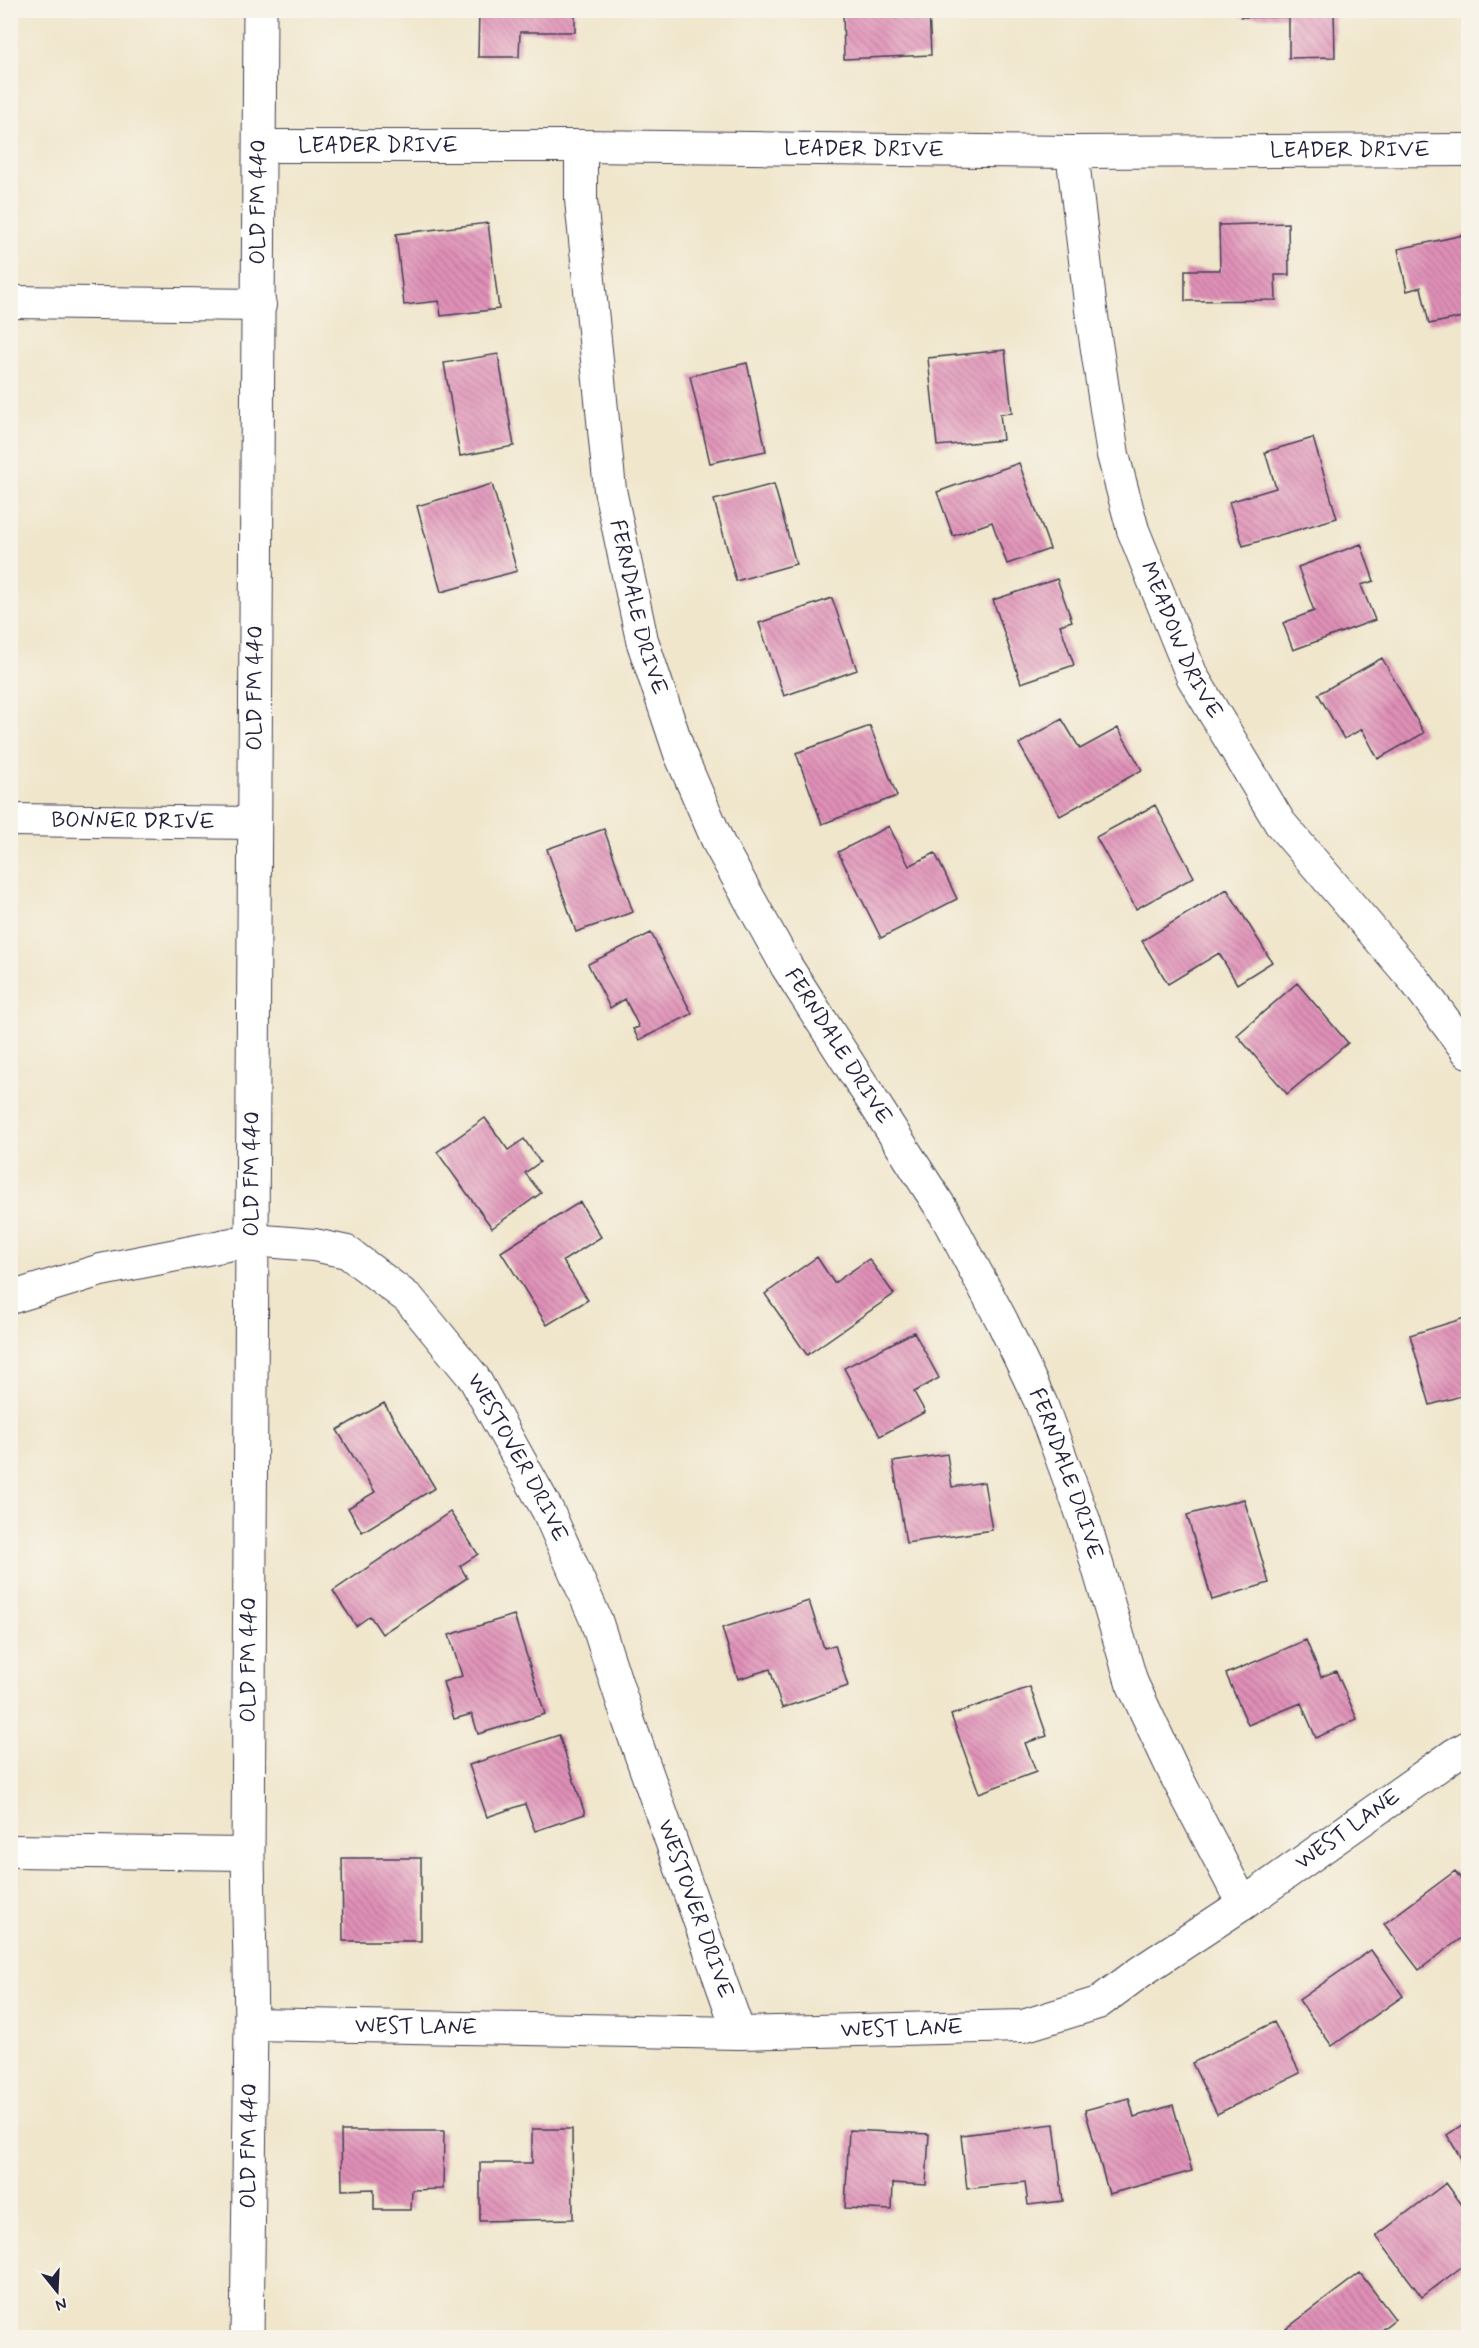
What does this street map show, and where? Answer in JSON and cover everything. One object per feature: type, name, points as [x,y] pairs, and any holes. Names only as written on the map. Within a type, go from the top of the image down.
[{"type":"street","name":"OLD FM 440","points":[[247,2337],[251,2024],[248,1854],[260,305],[260,10]]},
{"type":"street","name":"LEADER DRIVE","points":[[260,146],[581,146],[1072,152],[1468,150]]},
{"type":"street","name":"FERNDALE DRIVE","points":[[581,146],[581,200],[609,490],[642,640],[680,754],[719,844],[787,967],[945,1214],[1002,1321],[1041,1403],[1084,1520],[1132,1683],[1174,1772],[1243,1904]]},
{"type":"street","name":"MEADOW DRIVE","points":[[1072,152],[1091,310],[1113,455],[1133,530],[1192,676],[1280,823],[1416,982],[1468,1052]]},
{"type":"street","points":[[10,302],[260,305]]},
{"type":"street","name":"BONNER DRIVE","points":[[10,820],[255,823]]},
{"type":"street","name":"WESTOVER DRIVE","points":[[10,1298],[101,1270],[252,1240],[314,1245],[347,1252],[409,1299],[474,1378],[548,1510],[596,1620],[629,1722],[739,2032]]},
{"type":"street","name":"WEST LANE","points":[[251,2024],[739,2032],[1023,2026],[1098,2003],[1468,1747]]},
{"type":"street","points":[[10,1851],[248,1854]]},
{"type":"building","points":[[479,10],[575,10],[575,32],[520,32],[519,57],[478,57]]},
{"type":"building","points":[[843,10],[929,10],[931,55],[844,59]]},
{"type":"building","points":[[1240,10],[1334,10],[1335,57],[1289,58],[1289,17],[1241,17]]},
{"type":"building","points":[[488,223],[499,309],[441,316],[439,301],[404,305],[396,234]]},
{"type":"building","points":[[1288,223],[1289,275],[1275,275],[1276,300],[1185,301],[1185,270],[1220,270],[1219,225]]},
{"type":"building","points":[[1468,234],[1468,316],[1429,324],[1421,287],[1407,291],[1398,249]]},
{"type":"building","points":[[1005,350],[1012,413],[1000,414],[1003,440],[937,446],[928,358]]},
{"type":"building","points":[[498,354],[514,446],[460,456],[444,363]]},
{"type":"building","points":[[747,363],[766,451],[710,463],[690,376]]},
{"type":"building","points":[[1313,438],[1337,518],[1243,546],[1229,502],[1276,488],[1265,452]]},
{"type":"building","points":[[1019,463],[1050,549],[1007,564],[992,522],[953,536],[937,492]]},
{"type":"building","points":[[492,484],[517,571],[441,592],[417,506]]},
{"type":"building","points":[[774,484],[796,564],[736,581],[714,500]]},
{"type":"building","points":[[1361,544],[1374,581],[1361,585],[1375,620],[1293,650],[1283,623],[1314,611],[1298,567]]},
{"type":"building","points":[[1057,579],[1072,621],[1060,625],[1074,665],[1021,683],[993,600]]},
{"type":"building","points":[[832,598],[857,670],[784,696],[759,623]]},
{"type":"building","points":[[1382,658],[1424,733],[1378,759],[1362,729],[1344,739],[1318,694]]},
{"type":"building","points":[[1062,719],[1080,749],[1118,728],[1142,770],[1060,816],[1019,744]]},
{"type":"building","points":[[870,726],[897,796],[822,824],[796,753]]},
{"type":"building","points":[[1155,805],[1194,877],[1136,909],[1096,837]]},
{"type":"building","points":[[889,826],[909,866],[935,853],[957,899],[881,938],[838,852]]},
{"type":"building","points":[[604,829],[633,912],[576,932],[547,849]]},
{"type":"building","points":[[1227,889],[1272,962],[1237,984],[1219,953],[1168,984],[1142,941]]},
{"type":"building","points":[[651,933],[692,1014],[639,1040],[633,1029],[639,1027],[625,999],[610,1008],[588,964]]},
{"type":"building","points":[[1297,983],[1348,1043],[1287,1094],[1237,1035]]},
{"type":"building","points":[[485,1118],[508,1150],[524,1139],[540,1162],[525,1173],[541,1193],[492,1228],[437,1152]]},
{"type":"building","points":[[580,1202],[601,1237],[563,1261],[588,1300],[547,1325],[501,1252]]},
{"type":"building","points":[[817,1257],[834,1283],[869,1259],[894,1294],[807,1355],[765,1294]]},
{"type":"building","points":[[1468,1317],[1468,1394],[1430,1405],[1410,1335]]},
{"type":"building","points":[[914,1332],[939,1378],[914,1392],[925,1412],[880,1436],[844,1368]]},
{"type":"building","points":[[384,1403],[435,1488],[362,1532],[348,1508],[375,1492],[337,1430]]},
{"type":"building","points":[[947,1454],[952,1487],[984,1482],[992,1530],[906,1543],[893,1462]]},
{"type":"building","points":[[1244,1499],[1269,1583],[1212,1600],[1187,1515]]},
{"type":"building","points":[[450,1512],[478,1554],[460,1566],[467,1578],[382,1634],[370,1616],[356,1626],[333,1591]]},
{"type":"building","points":[[809,1601],[824,1648],[835,1645],[848,1686],[782,1708],[770,1669],[738,1679],[722,1628]]},
{"type":"building","points":[[514,1615],[545,1714],[478,1734],[472,1714],[454,1719],[443,1682],[462,1676],[449,1635]]},
{"type":"building","points":[[1306,1640],[1321,1677],[1336,1671],[1357,1719],[1316,1738],[1301,1703],[1248,1725],[1226,1674]]},
{"type":"building","points":[[1030,1687],[1047,1736],[1025,1743],[1036,1772],[979,1793],[951,1715]]},
{"type":"building","points":[[559,1735],[585,1814],[535,1831],[525,1804],[487,1817],[469,1765]]},
{"type":"building","points":[[342,1858],[421,1858],[421,1941],[343,1941]]},
{"type":"building","points":[[1455,1871],[1468,1889],[1468,1933],[1419,1970],[1384,1924]]},
{"type":"building","points":[[1371,1950],[1403,1996],[1332,2046],[1299,2000]]},
{"type":"building","points":[[1274,2022],[1300,2073],[1217,2114],[1192,2063]]},
{"type":"building","points":[[1129,2098],[1134,2117],[1173,2105],[1192,2171],[1109,2194],[1085,2110]]},
{"type":"building","points":[[1468,2121],[1468,2170],[1447,2135]]},
{"type":"building","points":[[1054,2124],[1063,2201],[1028,2205],[1025,2182],[967,2189],[961,2135]]},
{"type":"building","points":[[532,2129],[572,2129],[573,2219],[480,2221],[480,2163],[532,2163]]},
{"type":"building","points":[[849,2130],[929,2134],[926,2185],[893,2183],[892,2210],[845,2208]]},
{"type":"building","points":[[341,2131],[444,2131],[443,2189],[412,2190],[411,2210],[374,2210],[374,2189],[342,2190]]},
{"type":"building","points":[[1446,2183],[1468,2213],[1468,2262],[1422,2297],[1376,2236]]},
{"type":"building","points":[[1360,2273],[1395,2319],[1371,2338],[1292,2338],[1286,2329]]}]
